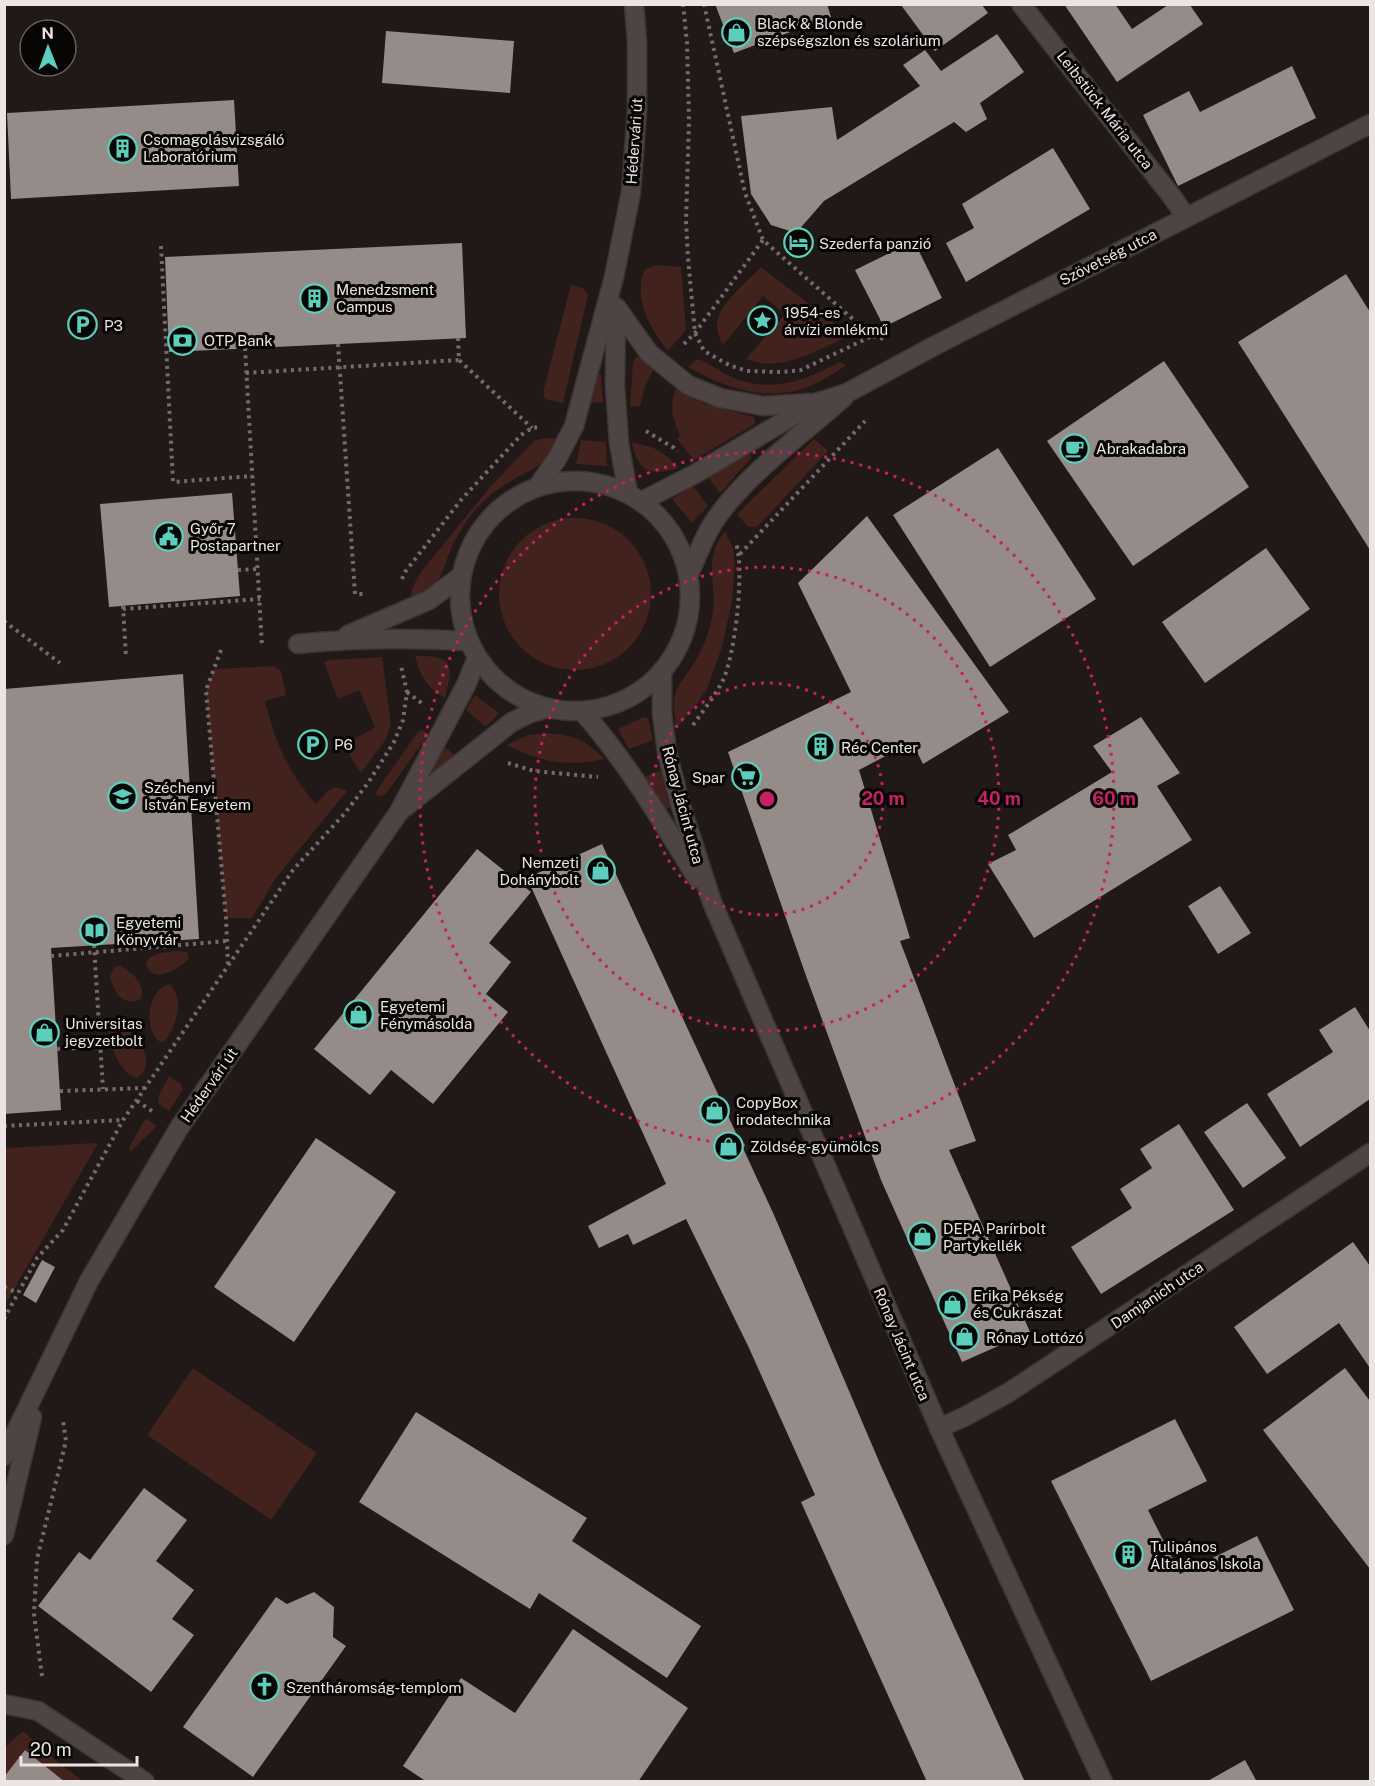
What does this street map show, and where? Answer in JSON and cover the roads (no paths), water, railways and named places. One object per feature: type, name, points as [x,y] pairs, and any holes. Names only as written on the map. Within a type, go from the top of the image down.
[{"type":"street","name":"Hédervári út","points":[[538,486],[557,459],[574,426],[614,277],[631,192],[638,111],[637,42],[633,4]]},
{"type":"street","name":"Leibstück Mária utca","points":[[1021,4],[1186,217]]},
{"type":"street","name":"Szövetség utca","points":[[635,497],[695,474],[815,403],[847,393],[936,345],[1371,124]]},
{"type":"street","name":"Hédervári út","points":[[614,277],[615,386],[619,443],[635,497]]},
{"type":"street","points":[[616,308],[649,353],[688,385],[720,398],[763,406],[815,403]]},
{"type":"street","name":"Szövetség utca","points":[[688,574],[721,511],[761,469],[847,393]]},
{"type":"street","points":[[569,480],[599,483],[635,497],[663,521],[679,546],[688,574],[690,609],[681,642],[662,671],[639,692],[612,706],[582,711],[548,708],[520,698],[496,681],[477,658],[468,641],[459,610],[460,577],[470,547],[486,520],[510,500],[538,486],[569,480]]},
{"type":"street","points":[[338,640],[429,600],[460,577]]},
{"type":"street","points":[[298,644],[338,640],[468,641]]},
{"type":"street","name":"Hédervári út","points":[[4,1456],[24,1419],[43,1373],[89,1281],[179,1128],[399,812],[466,685],[477,658]]},
{"type":"street","name":"Rónay Jácint utca","points":[[662,671],[662,714],[667,752],[680,803],[712,902],[939,1428],[1103,1782]]},
{"type":"street","name":"Hédervári út","points":[[399,812],[512,722],[548,708]]},
{"type":"street","name":"Rónay Jácint utca","points":[[582,711],[608,741],[658,814],[712,902]]},
{"type":"street","name":"Damjanich utca","points":[[939,1428],[1008,1393],[1371,1153]]},
{"type":"street","name":"Hédervári út","points":[[4,1535],[43,1373]]},
{"type":"street","points":[[4,1704],[38,1711],[146,1782]]},
{"type":"place","name":"Black & Blonde szépségszlon és szolárium","points":[[736,32]]},
{"type":"place","name":"Csomagolásvizsgáló Laboratórium","points":[[122,148]]},
{"type":"place","name":"Szederfa panzió","points":[[798,243]]},
{"type":"place","name":"Menedzsment Campus","points":[[315,298]]},
{"type":"place","name":"1954-es árvízi emlékmű","points":[[763,321]]},
{"type":"place","name":"P3","points":[[83,325]]},
{"type":"place","name":"OTP Bank","points":[[183,340]]},
{"type":"place","name":"Abrakadabra","points":[[1075,448]]},
{"type":"place","name":"Győr 7 Postapartner","points":[[169,537]]},
{"type":"place","name":"P6","points":[[313,744]]},
{"type":"place","name":"Réc Center","points":[[820,747]]},
{"type":"place","name":"Spar","points":[[746,777]]},
{"type":"place","name":"Széchenyi István Egyetem","points":[[123,796]]},
{"type":"place","name":"Nemzeti Dohánybolt","points":[[600,871]]},
{"type":"place","name":"Egyetemi Könyvtár","points":[[95,931]]},
{"type":"place","name":"Egyetemi Fénymásolda","points":[[359,1015]]},
{"type":"place","name":"Universitas jegyzetbolt","points":[[44,1032]]},
{"type":"place","name":"CopyBox irodatechnika","points":[[715,1111]]},
{"type":"place","name":"Zöldség-gyümölcs","points":[[729,1146]]},
{"type":"place","name":"DEPA Parírbolt Partykellék","points":[[922,1237]]},
{"type":"place","name":"Erika Pékség és Cukrászat","points":[[952,1304]]},
{"type":"place","name":"Rónay Lottózó","points":[[965,1337]]},
{"type":"place","name":"Tulipános Általános Iskola","points":[[1129,1555]]},
{"type":"place","name":"Szentháromság-templom","points":[[265,1687]]}]
